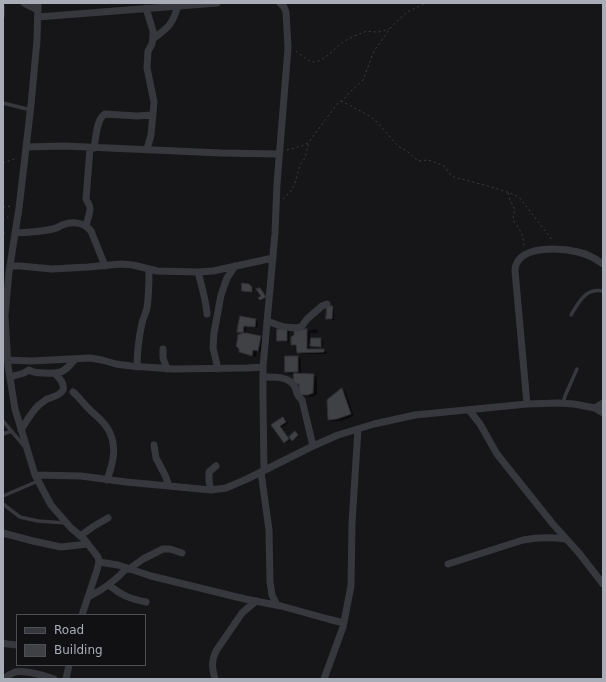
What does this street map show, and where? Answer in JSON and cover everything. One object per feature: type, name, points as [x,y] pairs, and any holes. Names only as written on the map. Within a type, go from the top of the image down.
[{"type":"street","points":[[24,3],[38,10],[146,8],[213,3]]},
{"type":"street","points":[[278,605],[272,595],[270,582],[269,530],[263,471],[263,367],[273,258],[288,48],[286,12],[284,5]]},
{"type":"street","points":[[153,39],[167,29],[174,20],[178,6]]},
{"type":"street","points":[[146,8],[153,31],[153,39],[148,51],[147,68],[154,102],[151,135],[147,149]]},
{"type":"street","points":[[38,10],[37,40],[26,147],[10,266],[5,316],[5,339],[15,409],[36,478],[51,505],[66,523],[88,544],[98,557],[99,562],[82,614]]},
{"type":"street","points":[[86,226],[90,210],[90,206],[86,199],[92,148],[102,116],[105,114],[137,116],[153,115]]},
{"type":"street","points":[[26,147],[64,146],[221,153],[280,153]]},
{"type":"street","points":[[15,233],[55,229],[64,225],[77,223],[86,226],[91,231],[105,266]]},
{"type":"street","points":[[527,404],[515,271],[516,264],[526,254],[536,250],[559,249],[580,252],[603,264]]},
{"type":"street","points":[[10,266],[52,269],[122,264],[158,271],[198,272],[273,258]]},
{"type":"street","points":[[218,369],[213,348],[214,333],[221,295],[227,278],[236,266]]},
{"type":"street","points":[[137,367],[137,351],[142,321],[147,309],[149,269]]},
{"type":"street","points":[[198,272],[204,293],[207,314]]},
{"type":"street","points":[[267,321],[278,326],[297,328],[302,326],[307,319],[322,306],[327,304]]},
{"type":"street","points":[[163,349],[163,358],[167,369]]},
{"type":"street","points":[[7,360],[32,361],[90,358],[137,367],[167,369],[263,367]]},
{"type":"street","points":[[10,377],[24,373],[28,370],[36,373],[55,374],[63,372],[68,369],[75,359]]},
{"type":"street","points":[[21,430],[38,406],[47,399],[62,392],[62,381],[55,374]]},
{"type":"street","points":[[263,377],[273,376],[288,380],[295,387],[297,395],[302,400],[313,446]]},
{"type":"street","points":[[74,392],[106,426],[111,436],[114,451],[112,465],[107,480]]},
{"type":"street","points":[[595,408],[603,402]]},
{"type":"street","points":[[36,478],[81,476],[211,490],[226,488],[338,435],[374,424],[416,415],[527,404],[563,403],[595,408],[603,413]]},
{"type":"street","points":[[469,410],[480,424],[497,454],[603,584]]},
{"type":"street","points":[[324,679],[344,623],[351,586],[352,523],[358,429]]},
{"type":"street","points":[[154,445],[156,458],[169,486]]},
{"type":"street","points":[[211,490],[209,472],[216,466]]},
{"type":"street","points":[[80,536],[108,518]]},
{"type":"street","points":[[3,533],[61,547],[88,544]]},
{"type":"street","points":[[448,564],[523,540],[554,537],[566,539]]},
{"type":"street","points":[[88,597],[96,594],[115,581],[128,568],[163,549],[182,552]]},
{"type":"street","points":[[99,562],[118,565],[156,578],[278,605],[344,623]]},
{"type":"street","points":[[109,584],[125,596],[146,602]]},
{"type":"street","points":[[214,679],[212,666],[213,657],[216,651],[242,614],[256,601]]},
{"type":"street","points":[[3,643],[16,645]]},
{"type":"street","points":[[66,679],[69,666]]},
{"type":"street","points":[[3,679],[23,668],[54,679]]},
{"type":"lane","points":[[3,6],[3,16]]},
{"type":"lane","points":[[3,103],[30,110]]},
{"type":"lane","points":[[572,315],[583,297],[589,292],[598,290],[603,291]]},
{"type":"lane","points":[[563,403],[576,369]]},
{"type":"lane","points":[[3,421],[27,448]]},
{"type":"lane","points":[[3,434],[12,431]]},
{"type":"lane","points":[[3,496],[36,478]]},
{"type":"lane","points":[[3,504],[20,517],[38,521],[66,523]]},
{"type":"path","points":[[280,153],[302,146],[309,141],[338,103],[363,80],[374,51],[389,29],[407,12],[426,3]]},
{"type":"path","points":[[288,48],[304,56],[311,62],[314,62],[327,56],[346,40],[364,32],[378,32],[389,29]]},
{"type":"path","points":[[341,101],[353,106],[371,117],[398,146],[418,161],[428,160],[444,166],[454,177],[508,192],[520,197],[559,249]]},
{"type":"path","points":[[276,204],[291,191],[296,183],[300,165],[305,158],[309,141]]},
{"type":"path","points":[[3,163],[25,156]]},
{"type":"path","points":[[508,192],[515,210],[513,216],[514,222],[521,231],[526,254]]},
{"type":"path","points":[[3,207],[19,206]]},
{"type":"building","points":[[242,283],[249,284],[252,287],[252,292],[242,291]]},
{"type":"building","points":[[260,288],[266,297],[260,300],[258,298],[261,296],[256,289]]},
{"type":"building","points":[[327,306],[333,306],[332,319],[326,319]]},
{"type":"building","points":[[240,316],[256,319],[255,327],[244,326],[243,333],[237,332]]},
{"type":"building","points":[[277,329],[287,329],[287,341],[277,341]]},
{"type":"building","points":[[307,329],[307,349],[324,349],[324,352],[297,353],[296,345],[291,345],[291,337],[294,335],[294,330]]},
{"type":"building","points":[[243,333],[261,336],[258,351],[253,350],[252,356],[239,352],[239,349],[236,346],[238,335]]},
{"type":"building","points":[[311,338],[321,338],[321,347],[310,346]]},
{"type":"building","points":[[285,356],[298,356],[298,372],[285,372]]},
{"type":"building","points":[[294,373],[314,374],[313,393],[308,395],[299,395],[299,384],[293,384]]},
{"type":"building","points":[[342,388],[351,414],[337,419],[328,420],[327,400]]},
{"type":"building","points":[[283,417],[286,422],[280,426],[289,439],[284,443],[271,425]]},
{"type":"building","points":[[295,431],[298,435],[292,441],[289,437]]}]
